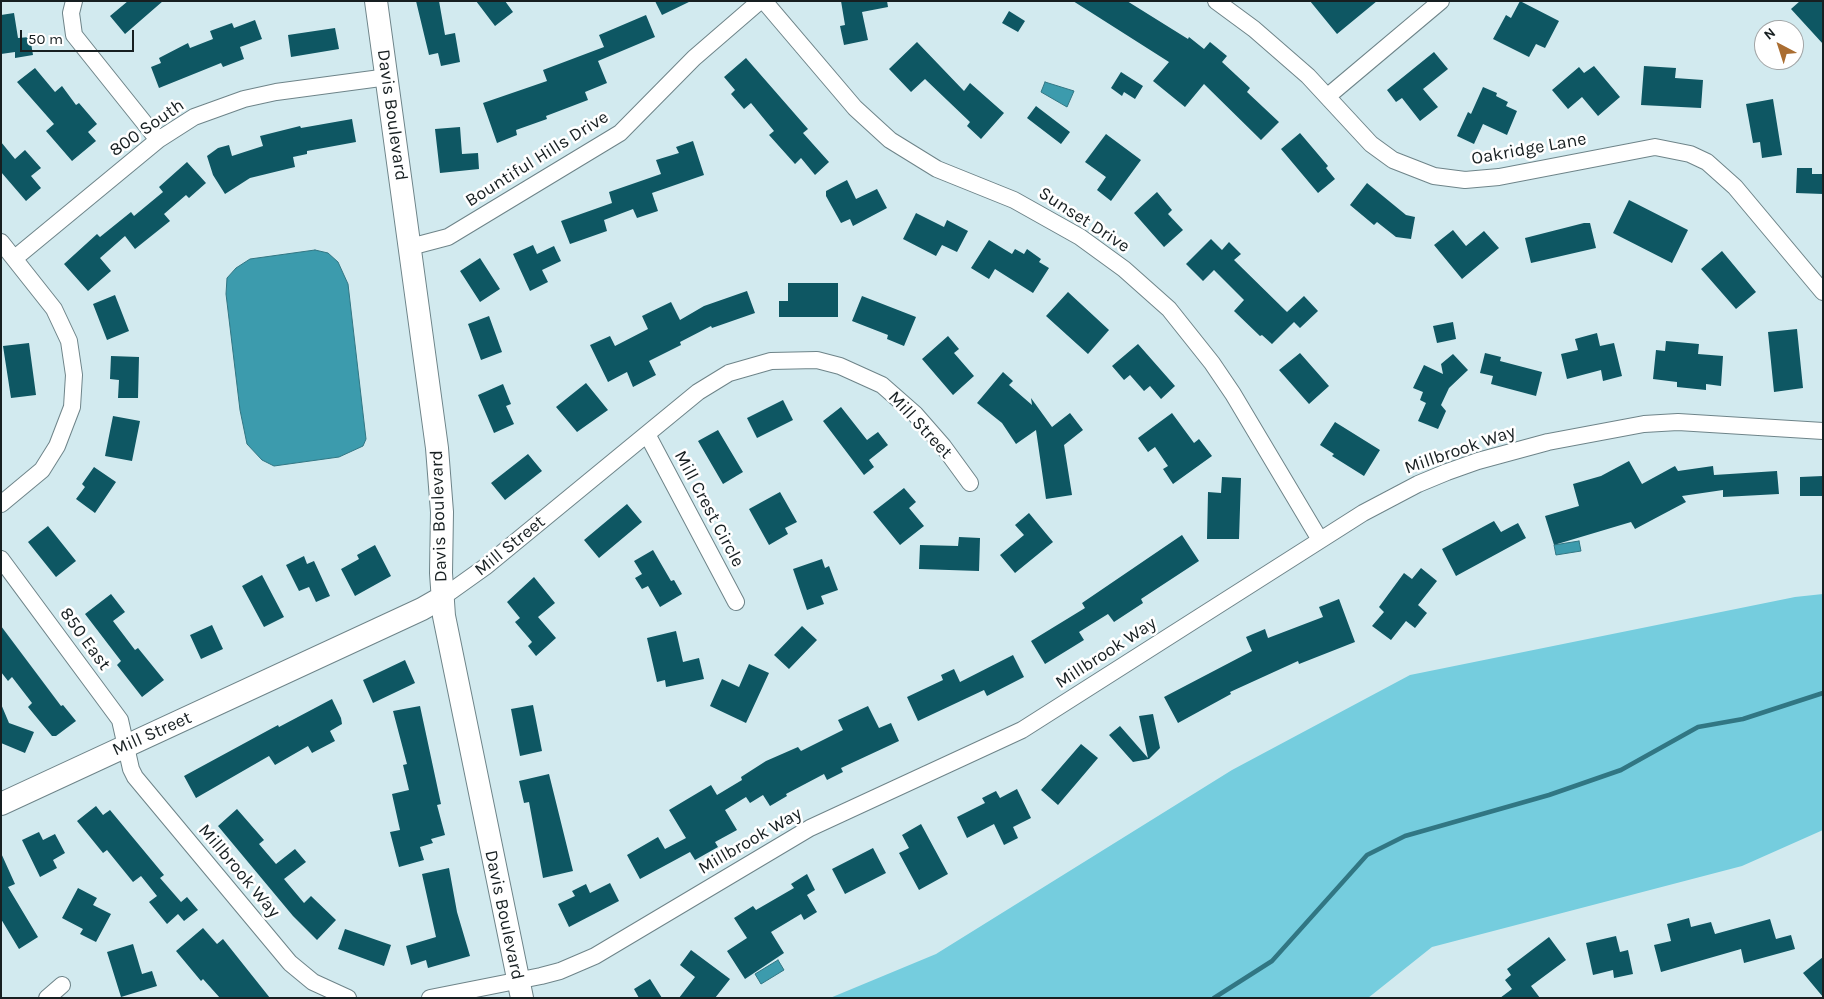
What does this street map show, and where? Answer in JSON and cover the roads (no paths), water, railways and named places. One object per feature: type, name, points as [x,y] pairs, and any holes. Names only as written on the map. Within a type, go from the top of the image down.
[{"type":"street","points":[[74,1],[72,13],[74,35],[158,140]]},
{"type":"street","name":"Davis Boulevard","points":[[376,1],[388,77],[441,480],[445,622],[520,989]]},
{"type":"street","name":"Bountiful Hills Drive","points":[[410,247],[448,237],[620,133],[694,58],[760,1]]},
{"type":"street","name":"Sunset Drive","points":[[764,1],[855,108],[890,140],[936,169],[1014,200],[1080,237],[1124,269],[1168,309],[1212,363],[1233,394],[1320,540]]},
{"type":"street","name":"Oakridge Lane","points":[[1216,1],[1272,44],[1328,96],[1361,135],[1381,152],[1405,166],[1449,179],[1499,177],[1655,147],[1690,154],[1715,168],[1736,187],[1823,292]]},
{"type":"street","points":[[1328,96],[1441,1]]},
{"type":"street","name":"800 South","points":[[15,258],[158,140],[194,117],[244,99],[276,92],[388,77]]},
{"type":"street","points":[[1,242],[44,295],[62,325],[73,357],[74,393],[69,420],[50,458],[32,480],[1,504]]},
{"type":"street","name":"Mill Street","points":[[1,804],[422,609],[443,597],[486,568],[698,392],[729,373],[771,361],[816,360],[863,374],[899,398],[943,446],[970,482]]},
{"type":"street","name":"Millbrook Way","points":[[430,998],[520,989],[595,956],[810,828],[1022,730],[1363,512],[1418,484],[1478,461],[1548,442],[1629,427],[1669,422],[1823,431]]},
{"type":"street","name":"Mill Crest Circle","points":[[647,434],[736,602]]},
{"type":"street","name":"850 East","points":[[1,559],[120,720],[125,746]]},
{"type":"street","name":"Millbrook Way","points":[[125,746],[135,777],[290,963],[313,982],[348,998]]},
{"type":"street","points":[[47,998],[62,985]]},
{"type":"waterway","points":[[1214,998],[1272,961],[1367,855],[1405,836],[1549,795],[1621,770],[1698,727],[1743,719],[1823,693]]}]
